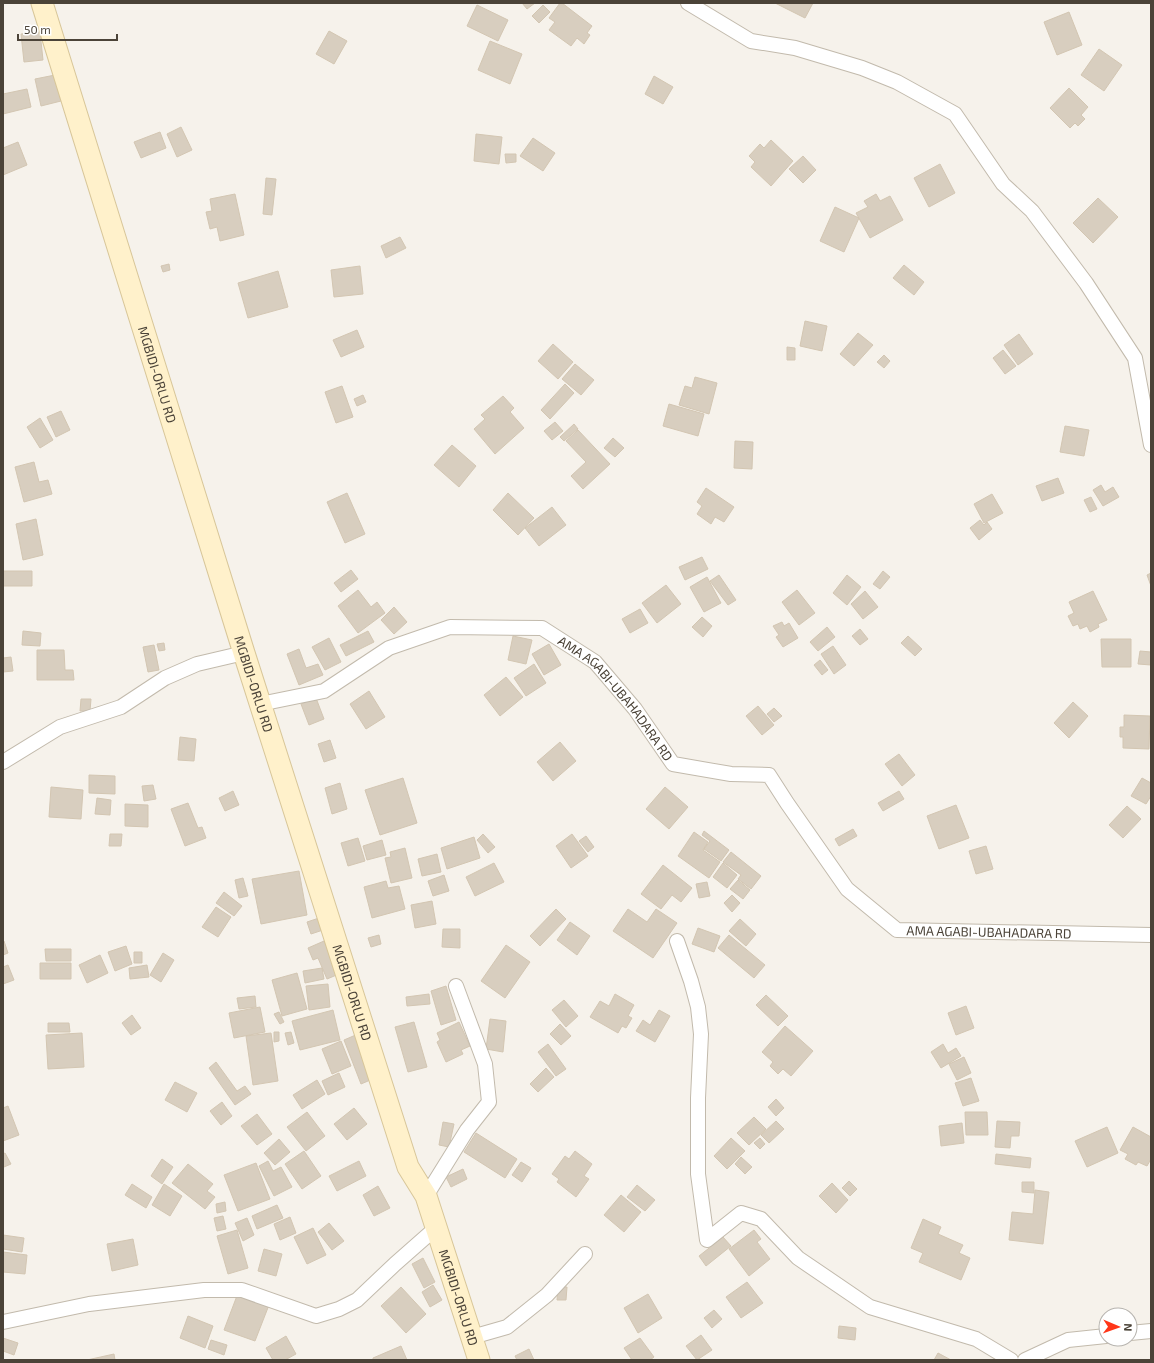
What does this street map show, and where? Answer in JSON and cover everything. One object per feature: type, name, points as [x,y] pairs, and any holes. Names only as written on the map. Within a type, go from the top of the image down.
[{"type":"main road","name":"MGBIDI-ORLU RD","points":[[42,3],[260,704],[408,1167],[426,1196],[479,1360]]},
{"type":"street","points":[[688,3],[752,41],[795,48],[862,68],[897,82],[955,114],[1003,184],[1032,212],[1086,283],[1135,358],[1151,445]]},
{"type":"street","name":"AMA AGABI-UBAHADARA RD","points":[[260,704],[324,691],[389,648],[450,627],[542,628],[595,662],[635,709],[673,764],[731,774],[769,775],[787,804],[847,889],[897,930],[1151,935]]},
{"type":"street","points":[[3,762],[60,727],[120,707],[165,678],[197,664],[244,653]]},
{"type":"street","points":[[677,941],[698,1007],[701,1034],[698,1098],[698,1174],[707,1240],[741,1213],[761,1219],[798,1258],[870,1307],[976,1339],[1011,1360]]},
{"type":"street","points":[[426,1196],[467,1130],[489,1102],[485,1064],[456,986]]},
{"type":"street","points":[[3,1322],[88,1304],[204,1290],[242,1290],[316,1316],[339,1309],[357,1300],[437,1227]]},
{"type":"street","points":[[472,1337],[507,1327],[546,1295],[585,1254]]},
{"type":"street","points":[[1138,1332],[1151,1331]]},
{"type":"street","points":[[1025,1360],[1068,1340],[1098,1337]]},
{"type":"building","points":[[522,3],[535,3],[527,9]]},
{"type":"building","points":[[560,3],[592,26],[587,33],[590,35],[584,44],[577,38],[571,46],[549,30],[555,22],[549,18]]},
{"type":"building","points":[[775,3],[813,3],[805,18]]},
{"type":"building","points":[[477,5],[508,20],[498,41],[467,26]]},
{"type":"building","points":[[543,5],[550,12],[539,23],[532,16]]},
{"type":"building","points":[[1069,12],[1082,45],[1057,55],[1044,22]]},
{"type":"building","points":[[329,31],[347,41],[334,64],[316,54]]},
{"type":"building","points":[[40,32],[43,60],[24,62],[21,34]]},
{"type":"building","points":[[490,41],[522,54],[510,84],[478,70]]},
{"type":"building","points":[[1099,49],[1122,65],[1104,91],[1081,75]]},
{"type":"building","points":[[55,75],[61,101],[41,106],[35,79]]},
{"type":"building","points":[[654,76],[673,87],[663,104],[645,94]]},
{"type":"building","points":[[1069,88],[1088,107],[1081,115],[1085,119],[1078,126],[1075,123],[1070,128],[1050,108]]},
{"type":"building","points":[[27,89],[31,107],[3,114],[3,94]]},
{"type":"building","points":[[181,127],[192,150],[177,157],[167,134]]},
{"type":"building","points":[[160,132],[166,148],[141,158],[134,142]]},
{"type":"building","points":[[476,134],[502,137],[499,164],[474,161]]},
{"type":"building","points":[[533,138],[555,153],[543,171],[520,156]]},
{"type":"building","points":[[771,140],[793,161],[771,186],[751,167],[755,162],[749,156],[760,144],[764,148]]},
{"type":"building","points":[[18,142],[27,165],[3,175],[3,148]]},
{"type":"building","points":[[505,154],[516,154],[516,162],[506,163]]},
{"type":"building","points":[[803,156],[816,170],[803,183],[789,169]]},
{"type":"building","points":[[940,164],[955,193],[929,207],[914,178]]},
{"type":"building","points":[[266,178],[276,179],[272,215],[263,214]]},
{"type":"building","points":[[235,194],[244,235],[220,241],[217,227],[210,229],[206,212],[212,211],[210,199]]},
{"type":"building","points":[[876,194],[880,201],[890,196],[903,220],[870,238],[856,213],[868,207],[864,201]]},
{"type":"building","points":[[1098,198],[1118,217],[1093,243],[1073,223]]},
{"type":"building","points":[[835,207],[859,218],[844,252],[820,241]]},
{"type":"building","points":[[400,237],[406,248],[386,258],[381,246]]},
{"type":"building","points":[[169,264],[170,270],[163,272],[161,266]]},
{"type":"building","points":[[904,265],[924,282],[914,295],[893,278]]},
{"type":"building","points":[[360,266],[363,294],[334,297],[331,270]]},
{"type":"building","points":[[278,271],[288,307],[248,318],[238,283]]},
{"type":"building","points":[[805,321],[827,326],[822,351],[800,346]]},
{"type":"building","points":[[357,330],[364,347],[341,357],[333,340]]},
{"type":"building","points":[[858,333],[873,345],[854,366],[840,354]]},
{"type":"building","points":[[1019,334],[1033,354],[1018,365],[1004,345]]},
{"type":"building","points":[[553,344],[573,362],[558,379],[538,361]]},
{"type":"building","points":[[787,347],[795,348],[795,360],[787,360]]},
{"type":"building","points":[[1003,350],[1016,366],[1005,374],[993,358]]},
{"type":"building","points":[[884,355],[890,361],[884,368],[877,362]]},
{"type":"building","points":[[575,364],[594,380],[581,395],[562,379]]},
{"type":"building","points":[[695,377],[717,383],[709,414],[679,405],[685,386],[692,388]]},
{"type":"building","points":[[565,384],[574,393],[550,419],[541,410]]},
{"type":"building","points":[[342,386],[353,417],[336,423],[325,392]]},
{"type":"building","points":[[363,395],[366,402],[357,406],[354,399]]},
{"type":"building","points":[[503,396],[514,408],[510,412],[524,428],[495,454],[474,429],[485,419],[481,415]]},
{"type":"building","points":[[669,404],[704,414],[698,436],[663,426]]},
{"type":"building","points":[[61,411],[70,430],[56,437],[47,417]]},
{"type":"building","points":[[40,418],[53,440],[40,448],[27,427]]},
{"type":"building","points":[[555,422],[563,431],[552,440],[544,431]]},
{"type":"building","points":[[574,424],[578,429],[564,441],[560,437]]},
{"type":"building","points":[[1065,426],[1089,430],[1084,456],[1060,452]]},
{"type":"building","points":[[578,430],[610,464],[583,489],[571,476],[586,462],[566,441]]},
{"type":"building","points":[[613,438],[624,448],[615,457],[604,448]]},
{"type":"building","points":[[735,441],[753,442],[752,469],[734,468]]},
{"type":"building","points":[[452,445],[476,466],[459,487],[434,465]]},
{"type":"building","points":[[34,462],[39,482],[48,480],[52,494],[24,502],[15,467]]},
{"type":"building","points":[[1058,478],[1064,493],[1042,501],[1036,486]]},
{"type":"building","points":[[1101,485],[1105,492],[1113,487],[1119,497],[1103,506],[1093,490]]},
{"type":"building","points":[[706,488],[734,507],[724,522],[715,517],[711,524],[697,514],[702,506],[697,502]]},
{"type":"building","points":[[347,493],[365,534],[345,543],[327,502]]},
{"type":"building","points":[[508,493],[534,518],[518,535],[493,510]]},
{"type":"building","points":[[992,494],[1003,513],[984,523],[974,504]]},
{"type":"building","points":[[1091,497],[1097,509],[1090,512],[1084,500]]},
{"type":"building","points":[[552,507],[566,525],[539,546],[525,528]]},
{"type":"building","points":[[36,519],[43,555],[23,560],[16,524]]},
{"type":"building","points":[[980,520],[984,525],[987,522],[992,529],[979,540],[970,528]]},
{"type":"building","points":[[702,557],[708,569],[685,580],[679,567]]},
{"type":"building","points":[[351,570],[358,579],[341,592],[334,583]]},
{"type":"building","points":[[3,571],[32,571],[32,586],[3,586]]},
{"type":"building","points":[[883,571],[890,577],[880,589],[873,584]]},
{"type":"building","points":[[1151,573],[1151,586],[1147,575]]},
{"type":"building","points":[[719,575],[736,600],[728,605],[710,581]]},
{"type":"building","points":[[847,575],[861,587],[847,605],[833,593]]},
{"type":"building","points":[[707,577],[721,603],[704,612],[690,587]]},
{"type":"building","points":[[666,585],[681,604],[657,623],[642,603]]},
{"type":"building","points":[[358,590],[371,607],[377,602],[385,613],[358,633],[338,606]]},
{"type":"building","points":[[797,590],[815,613],[799,625],[782,602]]},
{"type":"building","points":[[865,591],[878,607],[863,619],[851,604]]},
{"type":"building","points":[[1093,591],[1107,620],[1098,624],[1099,627],[1090,632],[1087,626],[1080,629],[1078,624],[1073,626],[1068,616],[1074,613],[1069,602]]},
{"type":"building","points":[[394,607],[407,622],[394,634],[381,620]]},
{"type":"building","points":[[640,609],[648,623],[630,633],[622,619]]},
{"type":"building","points":[[702,617],[712,626],[703,637],[692,627]]},
{"type":"building","points":[[782,622],[784,626],[789,623],[798,638],[783,647],[776,637],[779,635],[773,626]]},
{"type":"building","points":[[827,627],[835,637],[818,651],[810,642]]},
{"type":"building","points":[[860,629],[868,639],[860,645],[852,636]]},
{"type":"building","points":[[23,631],[41,633],[40,646],[22,645]]},
{"type":"building","points":[[368,631],[374,642],[346,656],[340,645]]},
{"type":"building","points":[[513,636],[532,640],[526,664],[508,660]]},
{"type":"building","points":[[908,636],[922,649],[915,656],[901,643]]},
{"type":"building","points":[[329,638],[341,662],[325,670],[312,647]]},
{"type":"building","points":[[1101,639],[1131,639],[1131,667],[1102,667]]},
{"type":"building","points":[[164,643],[165,650],[159,651],[157,644]]},
{"type":"building","points":[[549,644],[561,665],[544,675],[532,654]]},
{"type":"building","points":[[154,645],[159,670],[148,672],[143,647]]},
{"type":"building","points":[[833,646],[846,665],[834,674],[821,654]]},
{"type":"building","points":[[299,649],[306,668],[318,664],[323,675],[299,685],[287,654]]},
{"type":"building","points":[[37,650],[64,650],[65,670],[73,670],[74,680],[37,680]]},
{"type":"building","points":[[1140,651],[1151,652],[1151,665],[1138,664]]},
{"type":"building","points":[[11,657],[13,671],[3,672],[3,658]]},
{"type":"building","points":[[820,660],[828,670],[822,675],[814,665]]},
{"type":"building","points":[[534,664],[546,683],[526,696],[514,678]]},
{"type":"building","points":[[506,677],[523,697],[500,716],[484,695]]},
{"type":"building","points":[[369,691],[385,717],[366,729],[350,704]]},
{"type":"building","points":[[316,698],[324,719],[309,725],[301,704]]},
{"type":"building","points":[[81,699],[91,699],[90,711],[80,711]]},
{"type":"building","points":[[1073,702],[1088,716],[1069,738],[1054,723]]},
{"type":"building","points":[[758,706],[774,725],[762,735],[746,716]]},
{"type":"building","points":[[774,708],[782,716],[774,722],[767,714]]},
{"type":"building","points":[[1124,715],[1150,716],[1149,749],[1123,748],[1123,737],[1120,737],[1120,727],[1124,727]]},
{"type":"building","points":[[180,737],[196,739],[194,761],[178,760]]},
{"type":"building","points":[[330,740],[336,758],[324,762],[318,744]]},
{"type":"building","points":[[560,742],[576,761],[553,781],[537,762]]},
{"type":"building","points":[[899,754],[915,775],[902,786],[885,764]]},
{"type":"building","points":[[89,775],[115,776],[115,794],[89,793]]},
{"type":"building","points":[[403,778],[417,823],[380,835],[365,790]]},
{"type":"building","points":[[1142,778],[1151,783],[1151,796],[1146,804],[1131,796]]},
{"type":"building","points":[[340,783],[347,809],[332,814],[325,788]]},
{"type":"building","points":[[153,785],[156,799],[144,801],[142,786]]},
{"type":"building","points":[[51,787],[83,790],[81,819],[49,817]]},
{"type":"building","points":[[665,787],[688,807],[669,829],[646,809]]},
{"type":"building","points":[[233,791],[239,805],[225,811],[219,798]]},
{"type":"building","points":[[899,791],[904,799],[883,811],[878,803]]},
{"type":"building","points":[[97,798],[111,800],[110,815],[95,814]]},
{"type":"building","points":[[188,803],[198,828],[202,827],[206,838],[185,846],[171,809]]},
{"type":"building","points":[[125,804],[148,805],[148,827],[125,826]]},
{"type":"building","points":[[956,805],[969,838],[939,849],[927,816]]},
{"type":"building","points":[[1127,806],[1141,819],[1123,838],[1109,825]]},
{"type":"building","points":[[853,829],[857,836],[839,846],[835,839]]},
{"type":"building","points":[[704,831],[729,850],[721,861],[704,849],[710,841],[702,835]]},
{"type":"building","points":[[694,832],[708,842],[703,850],[720,862],[709,878],[678,856]]},
{"type":"building","points":[[110,834],[122,834],[121,846],[109,846]]},
{"type":"building","points":[[483,834],[495,847],[488,853],[477,840]]},
{"type":"building","points":[[572,834],[588,856],[571,868],[556,846]]},
{"type":"building","points":[[586,836],[594,847],[588,852],[579,841]]},
{"type":"building","points":[[474,837],[480,858],[447,869],[441,848]]},
{"type":"building","points":[[358,838],[365,861],[348,866],[341,843]]},
{"type":"building","points":[[382,840],[386,855],[367,860],[363,846]]},
{"type":"building","points":[[986,846],[993,869],[976,874],[969,851]]},
{"type":"building","points":[[405,848],[412,878],[391,883],[385,858],[391,857],[390,852]]},
{"type":"building","points":[[731,852],[761,876],[751,889],[738,879],[741,875],[723,862]]},
{"type":"building","points":[[437,854],[441,872],[422,876],[418,859]]},
{"type":"building","points":[[494,863],[504,882],[475,896],[466,877]]},
{"type":"building","points":[[723,863],[737,875],[727,888],[713,877]]},
{"type":"building","points":[[663,865],[692,888],[681,902],[672,895],[661,909],[641,894]]},
{"type":"building","points":[[299,871],[307,915],[261,924],[252,879]]},
{"type":"building","points":[[444,875],[449,891],[433,896],[428,881]]},
{"type":"building","points":[[243,878],[248,896],[239,898],[235,880]]},
{"type":"building","points":[[738,880],[750,890],[743,899],[730,889]]},
{"type":"building","points":[[386,881],[388,888],[399,886],[405,909],[372,918],[364,887]]},
{"type":"building","points":[[707,882],[710,896],[699,898],[696,884]]},
{"type":"building","points":[[224,892],[242,906],[234,916],[216,903]]},
{"type":"building","points":[[732,895],[740,903],[732,912],[724,903]]},
{"type":"building","points":[[432,901],[436,924],[415,928],[411,905]]},
{"type":"building","points":[[216,907],[231,917],[218,937],[202,927]]},
{"type":"building","points":[[556,909],[566,919],[540,946],[530,936]]},
{"type":"building","points":[[628,909],[647,922],[656,909],[677,923],[653,958],[613,931]]},
{"type":"building","points":[[322,917],[326,929],[311,934],[307,922]]},
{"type":"building","points":[[740,919],[756,934],[746,946],[729,931]]},
{"type":"building","points":[[570,922],[590,936],[577,955],[557,940]]},
{"type":"building","points":[[698,928],[720,936],[714,952],[692,944]]},
{"type":"building","points":[[443,929],[460,929],[460,948],[442,947]]},
{"type":"building","points":[[379,935],[381,944],[371,947],[368,938]]},
{"type":"building","points":[[729,935],[765,965],[754,978],[718,948]]},
{"type":"building","points":[[3,941],[8,953],[3,955]]},
{"type":"building","points":[[324,941],[339,974],[327,979],[318,958],[313,960],[308,948]]},
{"type":"building","points":[[506,945],[530,962],[505,998],[481,981]]},
{"type":"building","points":[[126,946],[132,964],[115,971],[108,952]]},
{"type":"building","points":[[45,949],[71,949],[71,961],[46,961]]},
{"type":"building","points":[[134,952],[142,952],[142,963],[134,963]]},
{"type":"building","points":[[163,953],[174,960],[161,982],[150,975]]},
{"type":"building","points":[[100,955],[108,973],[87,983],[79,965]]},
{"type":"building","points":[[40,963],[71,963],[71,979],[40,979]]},
{"type":"building","points":[[8,965],[14,980],[3,984],[3,967]]},
{"type":"building","points":[[147,965],[149,977],[130,979],[129,968]]},
{"type":"building","points":[[322,968],[324,979],[305,983],[303,971]]},
{"type":"building","points":[[297,973],[307,1009],[282,1016],[272,980]]},
{"type":"building","points":[[328,984],[330,1007],[309,1010],[306,986]]},
{"type":"building","points":[[446,986],[456,1020],[441,1025],[431,991]]},
{"type":"building","points":[[429,994],[430,1004],[407,1006],[406,997]]},
{"type":"building","points":[[615,994],[634,1005],[628,1016],[632,1018],[626,1028],[622,1026],[618,1033],[590,1017],[600,1001],[609,1006]]},
{"type":"building","points":[[766,995],[788,1016],[778,1026],[756,1005]]},
{"type":"building","points":[[255,996],[256,1007],[239,1009],[237,998]]},
{"type":"building","points":[[564,1000],[578,1016],[566,1027],[552,1010]]},
{"type":"building","points":[[966,1006],[974,1028],[956,1035],[948,1013]]},
{"type":"building","points":[[260,1007],[265,1032],[234,1038],[229,1013]]},
{"type":"building","points":[[333,1010],[340,1040],[300,1050],[292,1021]]},
{"type":"building","points":[[659,1010],[670,1016],[655,1042],[636,1031],[643,1020],[650,1025]]},
{"type":"building","points":[[279,1012],[284,1022],[280,1024],[274,1014]]},
{"type":"building","points":[[132,1015],[141,1028],[131,1035],[122,1023]]},
{"type":"building","points":[[490,1019],[506,1021],[503,1052],[486,1049]]},
{"type":"building","points":[[414,1022],[427,1067],[408,1072],[395,1027]]},
{"type":"building","points":[[459,1022],[470,1046],[461,1050],[463,1054],[446,1062],[437,1042],[440,1040],[437,1033]]},
{"type":"building","points":[[48,1023],[69,1023],[70,1032],[48,1032]]},
{"type":"building","points":[[560,1024],[571,1036],[561,1045],[550,1034]]},
{"type":"building","points":[[785,1026],[813,1051],[791,1076],[783,1069],[778,1074],[770,1066],[773,1062],[762,1052]]},
{"type":"building","points":[[274,1032],[279,1032],[279,1041],[274,1042]]},
{"type":"building","points":[[291,1032],[294,1043],[288,1045],[285,1033]]},
{"type":"building","points":[[82,1033],[84,1067],[48,1069],[46,1035]]},
{"type":"building","points":[[271,1033],[278,1081],[253,1085],[246,1036]]},
{"type":"building","points":[[358,1034],[375,1078],[361,1084],[344,1040]]},
{"type":"building","points":[[341,1041],[351,1066],[332,1074],[322,1049]]},
{"type":"building","points":[[548,1044],[566,1069],[556,1076],[538,1052]]},
{"type":"building","points":[[943,1044],[948,1053],[956,1048],[961,1056],[941,1068],[931,1052]]},
{"type":"building","points":[[964,1057],[971,1073],[957,1080],[949,1064]]},
{"type":"building","points":[[216,1062],[237,1091],[245,1086],[251,1094],[235,1105],[209,1068]]},
{"type":"building","points":[[546,1068],[554,1077],[538,1092],[530,1084]]},
{"type":"building","points":[[339,1073],[345,1087],[328,1095],[322,1081]]},
{"type":"building","points":[[971,1078],[979,1101],[963,1106],[955,1083]]},
{"type":"building","points":[[317,1080],[325,1094],[302,1109],[293,1095]]},
{"type":"building","points":[[175,1082],[197,1093],[187,1112],[165,1100]]},
{"type":"building","points":[[776,1099],[784,1108],[776,1116],[768,1107]]},
{"type":"building","points":[[222,1102],[232,1116],[221,1125],[210,1111]]},
{"type":"building","points":[[8,1106],[19,1135],[3,1141],[3,1108]]},
{"type":"building","points":[[354,1108],[367,1124],[347,1140],[334,1124]]},
{"type":"building","points":[[307,1112],[325,1136],[306,1151],[287,1127]]},
{"type":"building","points":[[965,1112],[987,1112],[988,1135],[966,1135]]},
{"type":"building","points":[[257,1114],[272,1134],[257,1145],[241,1126]]},
{"type":"building","points":[[754,1117],[766,1129],[749,1145],[737,1133]]},
{"type":"building","points":[[776,1121],[784,1129],[769,1143],[761,1135]]},
{"type":"building","points":[[997,1121],[1020,1122],[1019,1136],[1011,1136],[1010,1148],[995,1147]]},
{"type":"building","points":[[443,1122],[454,1124],[449,1147],[439,1145]]},
{"type":"building","points":[[962,1123],[964,1143],[941,1146],[939,1126]]},
{"type":"building","points":[[1107,1127],[1118,1153],[1087,1167],[1075,1141]]},
{"type":"building","points":[[1133,1127],[1151,1137],[1151,1159],[1147,1166],[1138,1162],[1136,1165],[1125,1159],[1128,1154],[1120,1150]]},
{"type":"building","points":[[476,1133],[517,1159],[505,1178],[464,1152]]},
{"type":"building","points":[[731,1138],[745,1151],[727,1169],[714,1156]]},
{"type":"building","points":[[760,1138],[765,1144],[760,1149],[754,1143]]},
{"type":"building","points":[[279,1139],[290,1152],[275,1165],[264,1153]]},
{"type":"building","points":[[304,1151],[321,1176],[302,1189],[285,1164]]},
{"type":"building","points":[[575,1151],[592,1164],[584,1176],[589,1179],[576,1197],[557,1182],[559,1179],[552,1174],[565,1156],[569,1159]]},
{"type":"building","points":[[5,1153],[11,1164],[4,1167],[3,1154]]},
{"type":"building","points":[[996,1154],[1031,1158],[1030,1168],[995,1164]]},
{"type":"building","points":[[741,1157],[752,1167],[745,1174],[735,1164]]},
{"type":"building","points":[[162,1159],[173,1167],[162,1184],[151,1176]]},
{"type":"building","points":[[268,1161],[273,1171],[281,1167],[292,1187],[274,1196],[259,1166]]},
{"type":"building","points":[[359,1161],[366,1176],[337,1191],[329,1176]]},
{"type":"building","points":[[521,1162],[531,1168],[522,1182],[512,1175]]},
{"type":"building","points":[[256,1163],[270,1199],[238,1211],[224,1175]]},
{"type":"building","points":[[188,1164],[213,1184],[207,1191],[215,1197],[205,1209],[172,1183]]},
{"type":"building","points":[[463,1169],[467,1179],[451,1187],[446,1177]]},
{"type":"building","points":[[849,1181],[857,1189],[850,1196],[842,1188]]},
{"type":"building","points":[[1022,1182],[1034,1182],[1034,1193],[1022,1192]]},
{"type":"building","points":[[832,1183],[848,1200],[836,1213],[819,1196]]},
{"type":"building","points":[[132,1184],[152,1197],[146,1208],[125,1195]]},
{"type":"building","points":[[164,1184],[182,1196],[170,1216],[152,1205]]},
{"type":"building","points":[[637,1185],[655,1200],[645,1211],[627,1197]]},
{"type":"building","points":[[378,1186],[390,1208],[374,1216],[363,1195]]},
{"type":"building","points":[[1035,1190],[1049,1192],[1043,1244],[1009,1240],[1012,1212],[1033,1214]]},
{"type":"building","points":[[621,1195],[641,1212],[624,1232],[604,1215]]},
{"type":"building","points":[[225,1202],[226,1211],[217,1213],[216,1204]]},
{"type":"building","points":[[277,1205],[283,1218],[257,1229],[252,1216]]},
{"type":"building","points":[[223,1216],[226,1229],[217,1231],[214,1218]]},
{"type":"building","points":[[290,1217],[296,1233],[280,1240],[274,1224]]},
{"type":"building","points":[[247,1218],[254,1235],[243,1241],[235,1223]]},
{"type":"building","points":[[923,1219],[941,1227],[938,1234],[963,1245],[959,1253],[970,1258],[961,1280],[919,1262],[923,1253],[911,1248]]},
{"type":"building","points":[[329,1223],[344,1241],[332,1250],[318,1232]]},
{"type":"building","points":[[313,1228],[326,1255],[307,1264],[294,1237]]},
{"type":"building","points":[[237,1230],[248,1268],[228,1274],[217,1236]]},
{"type":"building","points":[[754,1230],[761,1239],[757,1242],[770,1259],[749,1276],[729,1249]]},
{"type":"building","points":[[3,1235],[24,1238],[22,1252],[3,1249]]},
{"type":"building","points":[[723,1237],[731,1246],[706,1266],[699,1256]]},
{"type":"building","points":[[133,1239],[138,1265],[112,1271],[107,1244]]},
{"type":"building","points":[[264,1249],[282,1254],[276,1276],[258,1271]]},
{"type":"building","points":[[3,1252],[27,1255],[25,1274],[3,1272]]},
{"type":"building","points":[[423,1258],[435,1282],[424,1288],[412,1264]]},
{"type":"building","points":[[747,1282],[763,1303],[741,1318],[726,1297]]},
{"type":"building","points":[[433,1285],[442,1300],[430,1307],[422,1292]]},
{"type":"building","points":[[401,1287],[426,1314],[406,1333],[381,1306]]},
{"type":"building","points":[[558,1287],[567,1287],[566,1300],[557,1300]]},
{"type":"building","points":[[238,1293],[269,1305],[255,1341],[224,1330]]},
{"type":"building","points":[[648,1294],[662,1318],[638,1333],[624,1308]]},
{"type":"building","points":[[714,1310],[722,1319],[712,1328],[704,1318]]},
{"type":"building","points":[[188,1316],[213,1326],[205,1348],[180,1338]]},
{"type":"building","points":[[839,1326],[856,1328],[855,1340],[838,1338]]},
{"type":"building","points":[[701,1335],[712,1350],[697,1360],[686,1346]]},
{"type":"building","points":[[286,1336],[296,1354],[285,1360],[273,1360],[266,1348]]},
{"type":"building","points":[[3,1338],[18,1343],[14,1355],[3,1351]]},
{"type":"building","points":[[640,1338],[654,1357],[650,1360],[632,1360],[624,1348]]},
{"type":"building","points":[[211,1340],[227,1345],[224,1355],[208,1349]]},
{"type":"building","points":[[401,1346],[407,1360],[373,1360],[373,1358]]},
{"type":"building","points":[[529,1349],[534,1360],[517,1360],[515,1356]]},
{"type":"building","points":[[938,1353],[951,1360],[934,1360]]},
{"type":"building","points":[[114,1354],[115,1360],[87,1360]]}]
